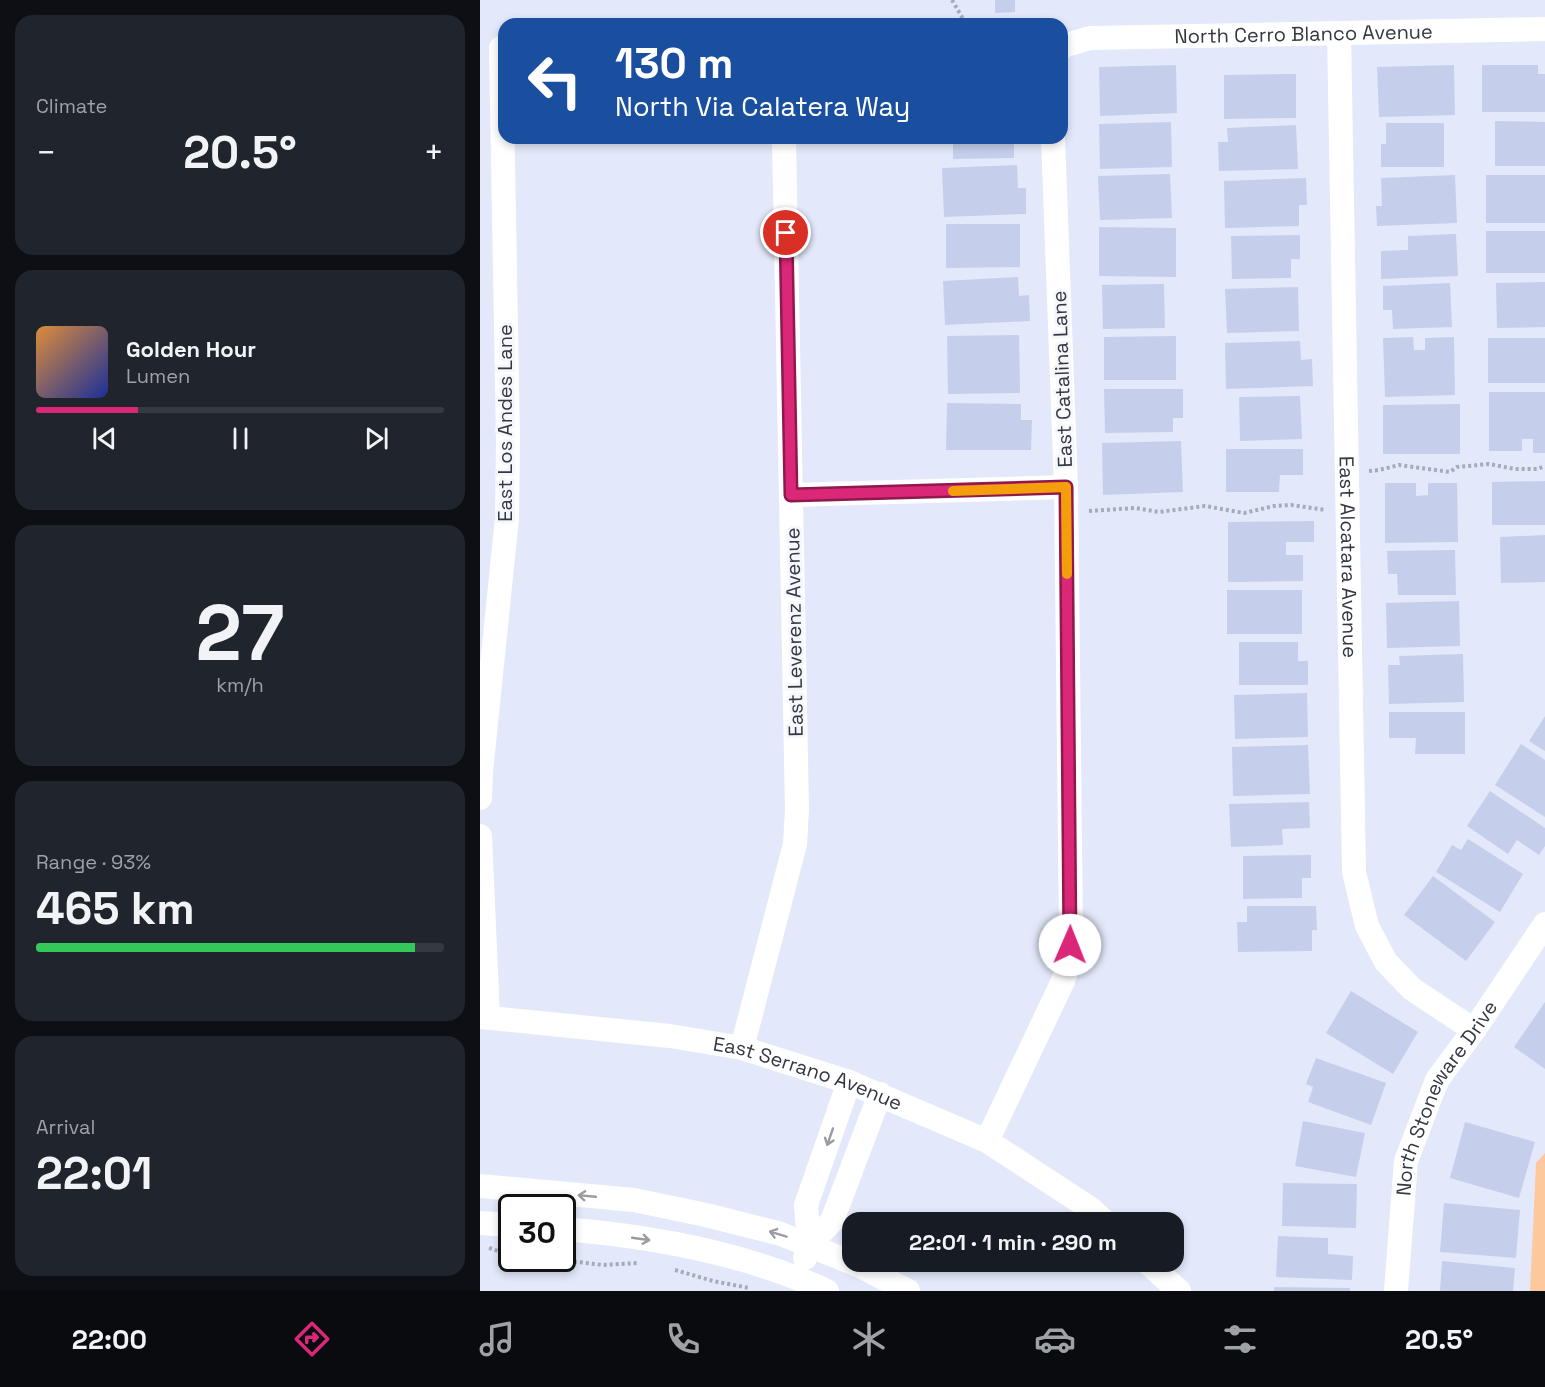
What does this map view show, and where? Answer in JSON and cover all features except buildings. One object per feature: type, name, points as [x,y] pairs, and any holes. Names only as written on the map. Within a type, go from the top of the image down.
[{"type":"street","name":"North Cerro Blanco Avenue","points":[[1068,45],[1090,38],[1545,29]]},
{"type":"street","name":"East Alcatara Avenue","points":[[1339,33],[1354,872],[1367,926],[1386,962],[1412,989],[1474,1030]]},
{"type":"street","name":"East Los Andes Lane","points":[[495,48],[498,138]]},
{"type":"street","name":"East Los Andes Lane","points":[[480,798],[507,518],[508,440],[498,144]]},
{"type":"street","name":"East Leverenz Avenue","points":[[742,1048],[795,844],[797,810],[784,144]]},
{"type":"street","name":"East Catalina Lane","points":[[987,1141],[1063,981],[1070,960],[1066,499],[1053,144]]},
{"type":"street","points":[[791,495],[1066,499]]},
{"type":"street","points":[[480,836],[484,1017]]},
{"type":"street","name":"North Stoneware Drive","points":[[1396,1291],[1406,1161],[1437,1080],[1474,1030],[1545,924]]},
{"type":"street","name":"East Serrano Avenue","points":[[484,1017],[670,1036],[742,1048],[849,1082],[987,1141],[1094,1212]]},
{"type":"street","points":[[798,1277],[809,1245],[806,1205],[849,1082]]},
{"type":"street","points":[[809,1245],[832,1221],[880,1094]]},
{"type":"street","points":[[480,1186],[634,1200],[706,1215],[771,1231],[809,1245],[860,1266],[908,1291]]},
{"type":"street","points":[[480,1223],[498,1224]]},
{"type":"street","points":[[576,1230],[664,1242],[723,1254],[798,1277],[827,1291]]},
{"type":"street","points":[[1159,1272],[1179,1291]]},
{"type":"path","points":[[952,0],[962,18]]},
{"type":"path","points":[[1347,471],[1379,470],[1399,465],[1450,472],[1457,467],[1489,464],[1515,469],[1537,469],[1545,466]]},
{"type":"path","points":[[1066,499],[1088,511],[1135,508],[1159,512],[1205,506],[1244,513],[1274,506],[1291,505],[1347,512]]},
{"type":"path","points":[[480,1245],[498,1251]]},
{"type":"path","points":[[576,1262],[603,1266],[645,1263]]},
{"type":"path","points":[[666,1268],[713,1281],[755,1289]]},
{"type":"shaded area","points":[[1545,1153],[1545,1291],[1530,1291],[1536,1163]]},
{"type":"slow traffic","points":[[953,491],[1066,487],[1067,574]]},
{"type":"route","points":[[786,233],[791,495],[1066,487],[1070,945]]}]
